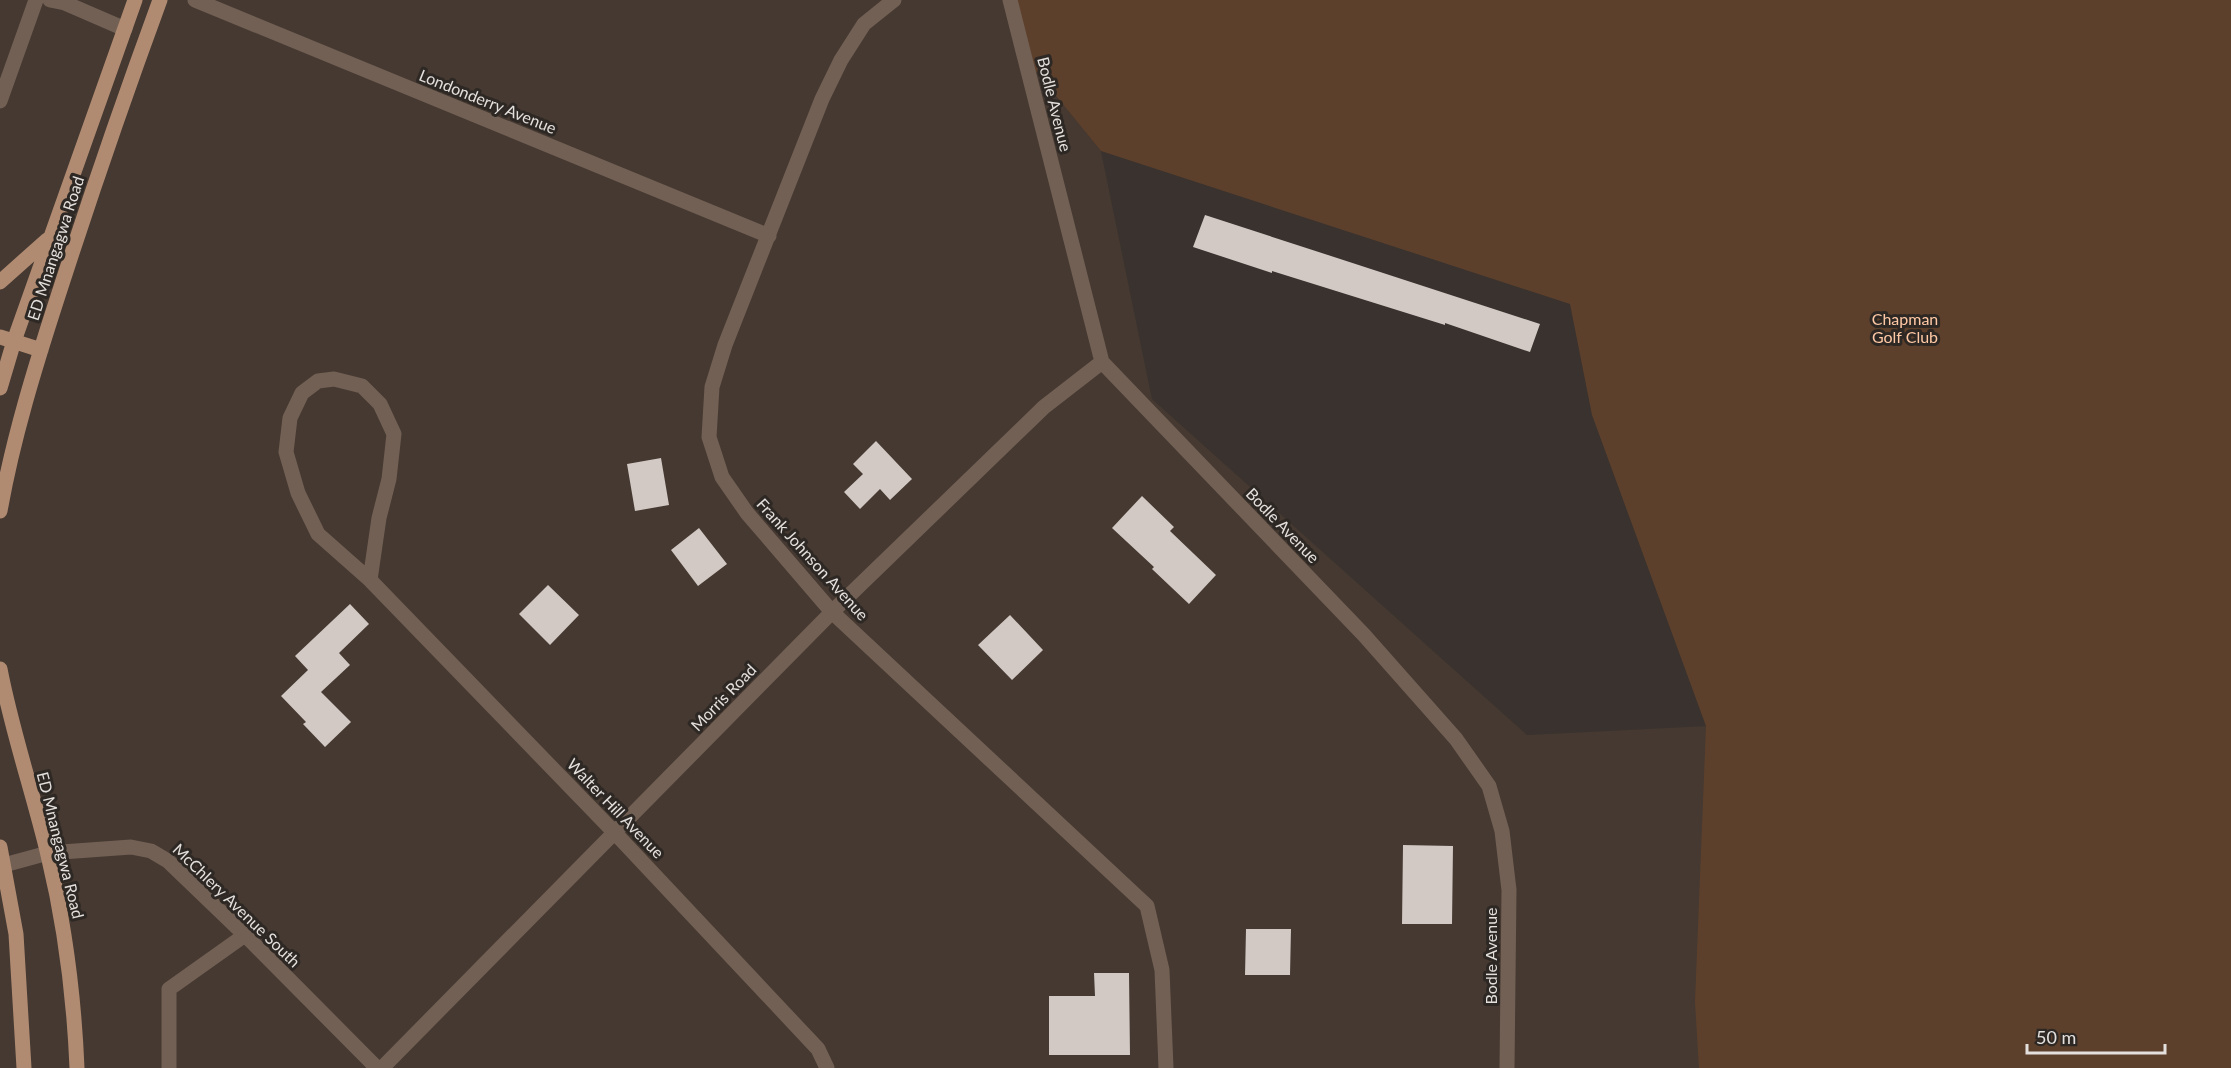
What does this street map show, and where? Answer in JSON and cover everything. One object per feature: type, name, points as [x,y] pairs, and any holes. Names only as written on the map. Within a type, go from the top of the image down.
[{"type":"main road","name":"ED Mnangagwa Road","points":[[0,388],[7,339],[50,238],[135,0]]},
{"type":"main road","name":"ED Mnangagwa Road","points":[[0,511],[8,464],[41,350],[95,178],[160,0]]},
{"type":"main road","points":[[0,282],[50,238]]},
{"type":"main road","points":[[7,339],[41,350]]},
{"type":"main road","points":[[3,370],[32,380]]},
{"type":"main road","name":"ED Mnangagwa Road","points":[[0,669],[17,745],[48,853],[65,938],[77,1068]]},
{"type":"main road","points":[[0,847],[16,934],[24,1068]]},
{"type":"street","points":[[0,101],[36,0]]},
{"type":"street","points":[[50,0],[65,3],[125,29]]},
{"type":"street","name":"Londonderry Avenue","points":[[195,0],[769,236]]},
{"type":"street","name":"Frank Johnson Avenue","points":[[894,0],[864,24],[841,60],[822,99],[725,345],[712,387],[709,437],[722,477],[728,486],[747,513],[832,612],[1147,906],[1162,970],[1166,1068]]},
{"type":"street","name":"Bodle Avenue","points":[[1010,0],[1102,362],[1364,635],[1456,739],[1489,786],[1502,831],[1509,891],[1507,1068]]},
{"type":"street","name":"Morris Road","points":[[382,1068],[832,612],[1044,407],[1102,362]]},
{"type":"street","name":"Walter Hill Avenue","points":[[370,580],[379,518],[389,479],[394,434],[380,404],[362,386],[334,379],[318,381],[302,393],[290,418],[286,452],[298,493],[318,534],[370,580],[615,833],[818,1048],[827,1068]]},
{"type":"street","name":"McChlery Avenue South","points":[[4,865],[48,853],[131,847],[151,851],[168,861],[377,1068]]},
{"type":"street","points":[[169,1068],[169,989],[245,935]]},
{"type":"shaded area","points":[[0,0],[1014,0],[1034,69],[1101,151],[1152,399],[1527,735],[1706,726],[1708,1068],[0,1068]]},
{"type":"green space","name":"Chapman Golf Club","points":[[1014,0],[2231,0],[2231,1068],[1699,1068],[1695,1002],[1706,726],[1592,415],[1570,304],[1101,151],[1034,69]]},
{"type":"building","points":[[1205,215],[1540,324],[1530,352],[1445,323],[1445,325],[1272,271],[1272,273],[1193,247]]},
{"type":"building","points":[[876,441],[912,479],[890,500],[880,489],[860,509],[844,492],[863,474],[853,464]]},
{"type":"building","points":[[661,458],[669,505],[635,511],[627,464]]},
{"type":"building","points":[[1142,496],[1174,527],[1170,531],[1216,575],[1189,604],[1112,528]]},
{"type":"building","points":[[699,528],[727,564],[698,586],[671,550]]},
{"type":"building","points":[[548,585],[579,615],[550,645],[519,614]]},
{"type":"building","points":[[350,604],[369,624],[339,653],[350,665],[321,692],[351,722],[325,747],[303,724],[306,722],[281,696],[308,670],[295,656]]},
{"type":"building","points":[[1010,615],[1043,650],[1012,680],[978,645]]},
{"type":"building","points":[[1403,845],[1453,846],[1452,924],[1402,924]]},
{"type":"building","points":[[1246,929],[1291,929],[1290,975],[1245,975]]},
{"type":"building","points":[[1094,973],[1129,973],[1130,1055],[1049,1055],[1049,996],[1095,996]]}]
